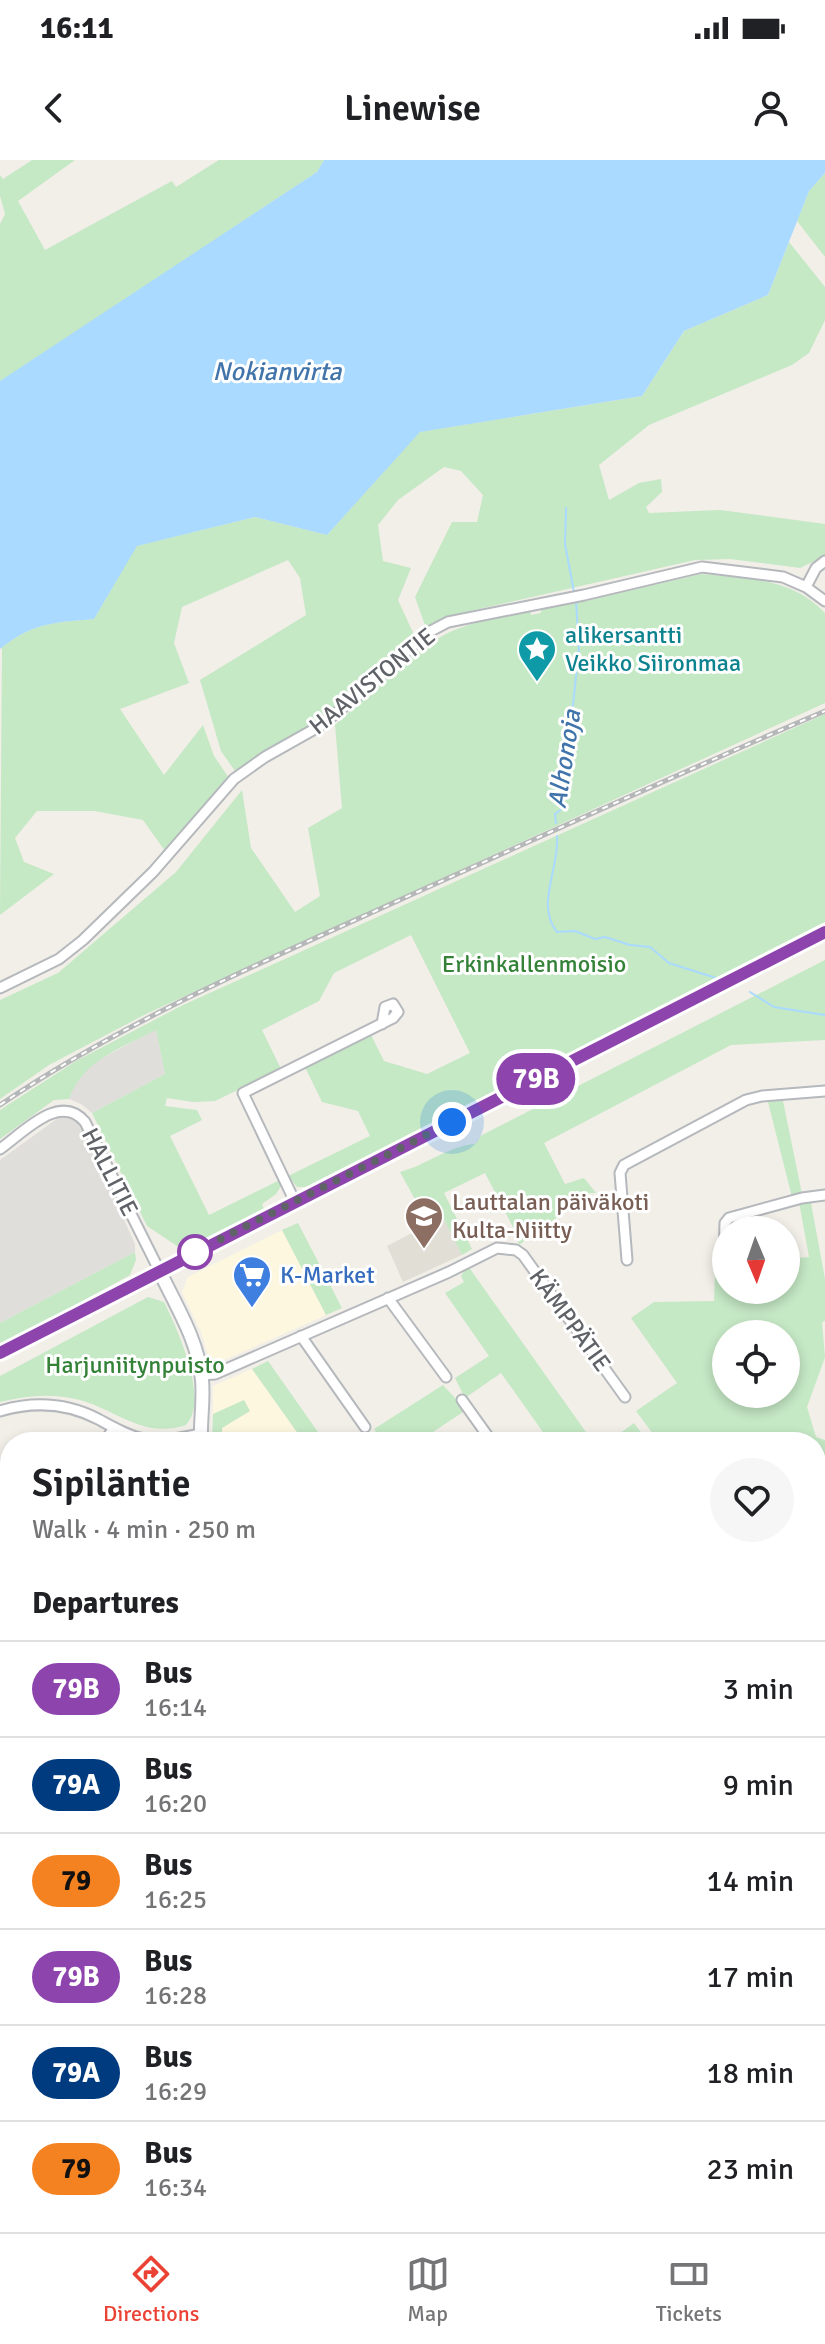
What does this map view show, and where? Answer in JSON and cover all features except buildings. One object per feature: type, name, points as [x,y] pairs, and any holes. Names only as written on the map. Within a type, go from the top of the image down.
[{"type":"main road","points":[[0,1353],[825,932]]},
{"type":"main road","points":[[159,1270],[191,1336],[201,1375],[201,1432]]},
{"type":"street","points":[[806,587],[816,568],[825,561]]},
{"type":"street","name":"HAAVISTONTIE","points":[[0,988],[59,959],[83,940],[153,872],[234,779],[265,757],[320,726],[427,633],[448,622],[702,567],[783,577],[806,587],[825,601]]},
{"type":"street","points":[[295,1202],[243,1093],[382,1024]]},
{"type":"street","points":[[627,1260],[620,1173],[624,1165],[746,1100],[825,1091]]},
{"type":"street","name":"HALLITIE","points":[[0,1149],[58,1110],[79,1114],[159,1270]]},
{"type":"street","points":[[736,1216],[825,1195]]},
{"type":"street","name":"KÄMPPÄTIE","points":[[201,1375],[215,1374],[497,1248],[516,1250],[528,1262],[625,1397]]},
{"type":"street","points":[[388,1298],[446,1377]]},
{"type":"street","points":[[301,1336],[365,1427]]},
{"type":"street","points":[[462,1400],[485,1432]]},
{"type":"street","points":[[0,1411],[49,1404],[89,1414],[125,1432]]},
{"type":"street","points":[[111,1432],[114,1428]]},
{"type":"shaded area","points":[[156,1029],[165,1074],[92,1113],[69,1099],[75,1082],[93,1063]]},
{"type":"shaded area","points":[[67,1117],[82,1127],[135,1244],[135,1252],[0,1323],[0,1160],[58,1118]]},
{"type":"shaded area","name":"Lauttalan päiväkoti Kulta-Niitty","points":[[443,1217],[462,1255],[403,1282],[387,1246]]},
{"type":"shaded area","points":[[282,1230],[326,1315],[211,1366],[201,1332],[182,1292],[188,1277]]},
{"type":"shaded area","points":[[252,1369],[297,1432],[222,1432],[222,1428],[250,1411],[213,1414],[213,1386]]},
{"type":"green space","points":[[32,160],[75,160],[18,201],[45,250],[172,181],[176,187],[219,160],[324,160],[317,172],[0,382],[0,224],[5,214],[0,196],[0,175],[3,179]]},
{"type":"green space","points":[[825,173],[825,257],[797,221],[809,191]]},
{"type":"green space","points":[[789,242],[825,287],[825,320],[809,353],[792,365],[649,425],[599,465],[609,500],[639,483],[661,479],[662,492],[646,507],[649,513],[720,510],[825,524],[825,556],[800,568],[730,559],[695,560],[444,617],[426,628],[415,597],[452,522],[477,522],[483,495],[461,471],[444,467],[398,500],[378,525],[383,561],[411,568],[398,600],[415,637],[324,716],[235,771],[221,751],[200,680],[306,615],[300,578],[288,560],[182,607],[174,643],[189,683],[120,709],[164,775],[203,725],[214,756],[229,778],[165,851],[143,820],[95,811],[37,811],[15,838],[24,862],[54,874],[0,915],[2,647],[35,628],[94,619],[136,546],[255,517],[327,535],[419,432],[642,396],[684,331],[768,295]]},
{"type":"green space","points":[[701,574],[783,586],[812,601],[825,613],[825,703],[146,1014],[49,1065],[0,1099],[0,1000],[58,973],[176,872],[242,790],[251,848],[295,912],[320,896],[308,828],[342,808],[335,725],[424,647],[475,623],[530,611],[531,615],[541,613],[541,609]]},
{"type":"green space","name":"Erkinkallenmoisio","points":[[825,714],[825,922],[307,1187],[297,1187],[288,1176],[370,1136],[358,1111],[322,1102],[305,1067],[371,1035],[384,1061],[427,1074],[470,1053],[411,935],[334,973],[319,1001],[262,1030],[281,1069],[215,1101],[167,1098],[165,1106],[197,1110],[202,1120],[170,1136],[209,1215],[278,1181],[281,1186],[262,1204],[264,1209],[261,1211],[183,1250],[147,1226],[92,1113],[165,1074],[156,1030],[105,1057],[84,1074],[69,1099],[54,1100],[0,1139],[0,1110],[76,1061],[181,1006]]},
{"type":"green space","points":[[825,960],[825,1040],[731,1045],[544,1143],[565,1184],[584,1178],[596,1193],[571,1194],[559,1216],[519,1245],[485,1173],[444,1193],[472,1249],[462,1255],[443,1217],[428,1223],[400,1172],[456,1148],[475,1144],[482,1135]]},
{"type":"green space","points":[[767,1098],[783,1101],[802,1194],[792,1197]]},
{"type":"green space","points":[[799,1202],[811,1203],[825,1279],[825,1321],[822,1322],[825,1357],[807,1407],[814,1432],[652,1432],[636,1411],[677,1383],[631,1318],[654,1302],[800,1304],[800,1258],[809,1257]]},
{"type":"green space","points":[[298,1223],[342,1308],[326,1315],[282,1230]]},
{"type":"green space","points":[[135,1252],[136,1260],[130,1275],[0,1346],[0,1323]]},
{"type":"green space","points":[[468,1266],[586,1432],[543,1432],[501,1373],[465,1398],[455,1378],[489,1356],[445,1293],[464,1282],[461,1276]]},
{"type":"green space","name":"Harjuniitynpuisto","points":[[148,1297],[164,1302],[189,1364],[195,1399],[186,1425],[157,1429],[80,1400],[60,1396],[30,1396],[0,1402],[0,1376]]},
{"type":"green space","points":[[268,1361],[318,1432],[297,1432],[252,1369]]},
{"type":"green space","points":[[443,1385],[466,1410],[433,1432],[376,1432],[374,1429]]},
{"type":"green space","points":[[244,1400],[250,1411],[222,1428],[222,1432],[212,1432],[213,1414]]},
{"type":"green space","points":[[634,1423],[641,1432],[622,1432]]},
{"type":"water","name":"Nokianvirta","points":[[324,160],[825,160],[825,173],[809,191],[768,295],[684,331],[642,396],[420,432],[327,535],[255,517],[137,546],[94,619],[44,625],[23,633],[0,649],[0,381],[317,172]]},
{"type":"waterway","name":"Alhonoja","points":[[566,508],[565,544],[574,592]]},
{"type":"waterway","name":"Alhonoja","points":[[556,823],[555,814],[562,809],[579,648],[576,601]]},
{"type":"waterway","name":"Alhonoja","points":[[557,836],[548,898],[548,910],[557,932],[575,931],[595,939],[605,937],[650,947],[669,963],[719,979]]},
{"type":"waterway","name":"Alhonoja","points":[[750,992],[774,1007],[825,1015]]},
{"type":"railway","points":[[0,1105],[94,1047],[242,972],[825,711]]},
{"type":"bus line","name":"79B","points":[[0,1353],[825,932]]},
{"type":"place","name":"alikersantti Veikko Siironmaa","points":[[537,683]]},
{"type":"place","name":"Lauttalan päiväkoti Kulta-Niitty","points":[[424,1250]]},
{"type":"place","name":"K-Market","points":[[252,1309]]},
{"type":"route","points":[[195,1252],[452,1122]]}]
